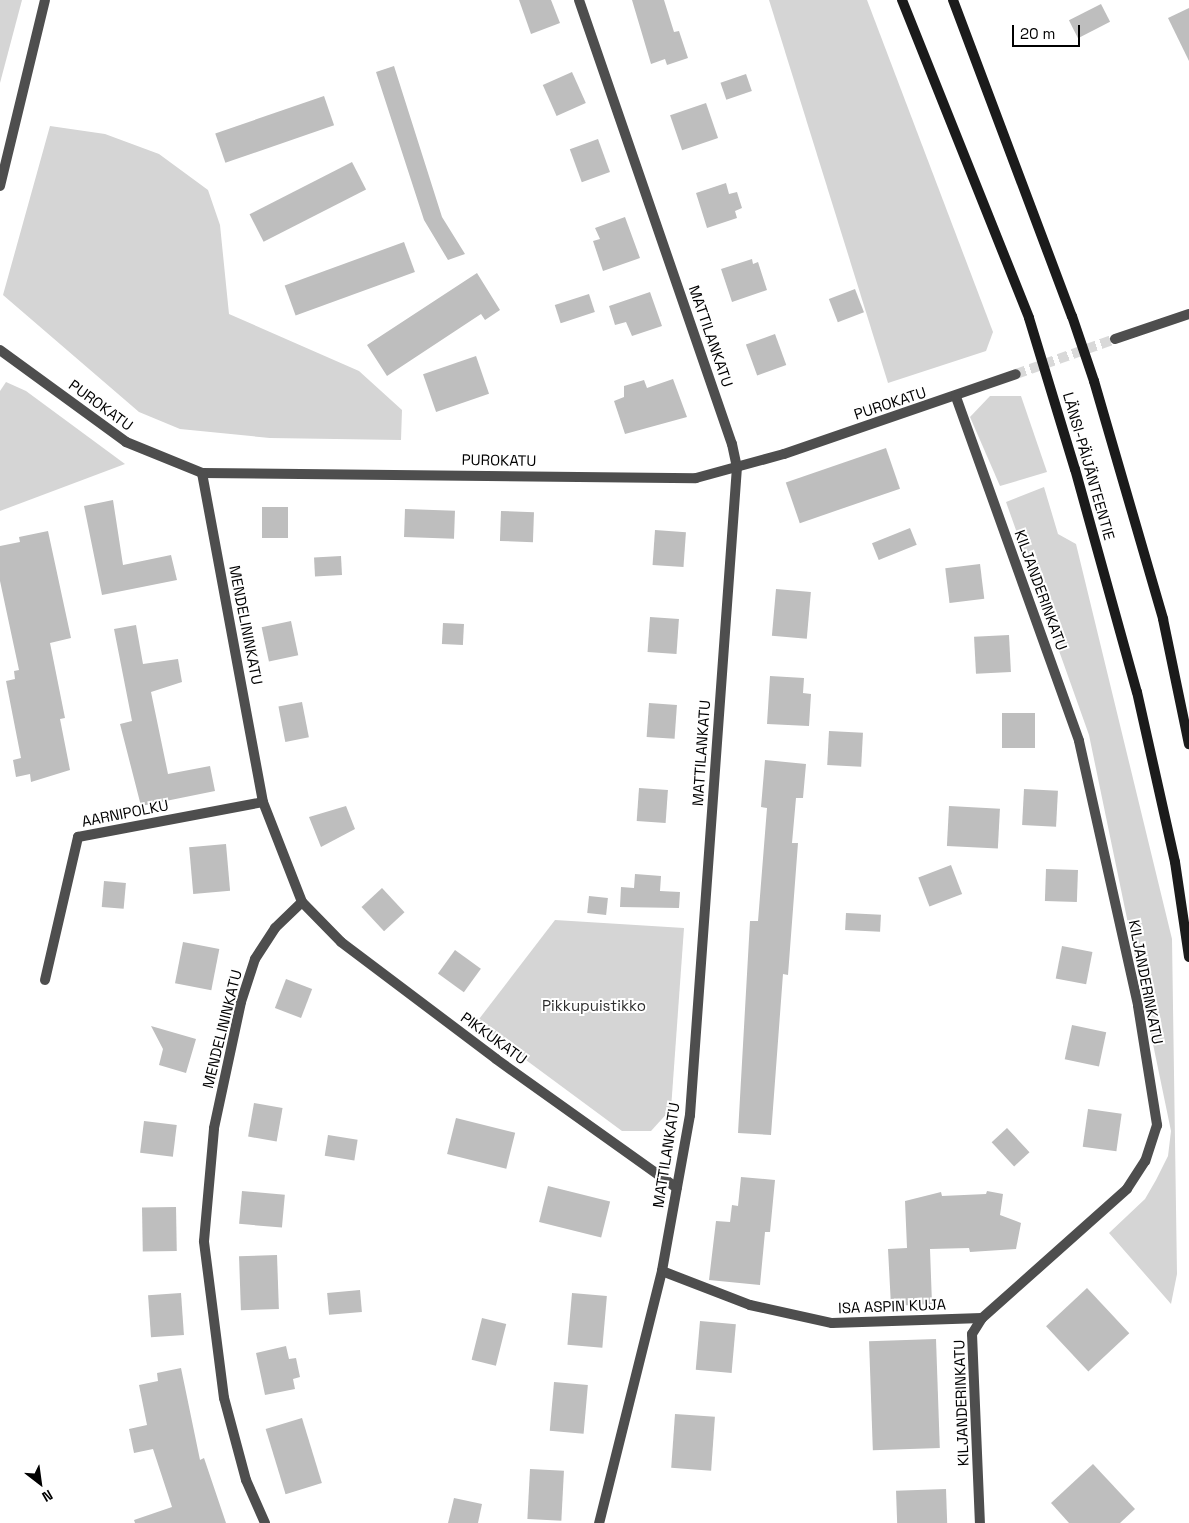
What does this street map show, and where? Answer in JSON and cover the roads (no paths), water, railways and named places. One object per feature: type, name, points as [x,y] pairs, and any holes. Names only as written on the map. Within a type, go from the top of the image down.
[{"type":"main road","name":"LÄNSI-PÄIJÄNTEENTIE","points":[[902,0],[1029,318],[1075,469],[1137,692],[1175,862],[1189,957]]},
{"type":"main road","name":"LÄNSI-PÄIJÄNTEENTIE","points":[[953,0],[1072,316],[1094,381],[1163,620],[1189,744]]},
{"type":"street","points":[[0,186],[45,0]]},
{"type":"street","name":"MATTILANKATU","points":[[580,0],[732,444],[736,468],[690,1114],[662,1271],[599,1523]]},
{"type":"street","points":[[1115,339],[1189,314]]},
{"type":"street","name":"PUROKATU","points":[[0,350],[126,442],[202,473],[696,478],[736,468],[956,397],[1016,374]]},
{"type":"street","name":"KILJANDERINKATU","points":[[956,397],[1079,741],[1138,1006],[1157,1125],[1145,1161],[1128,1189],[982,1318],[972,1334],[980,1523]]},
{"type":"street","name":"MENDELININKATU","points":[[202,473],[264,802],[302,902],[275,928],[255,959],[241,1002],[214,1128],[204,1241],[224,1398],[246,1480],[265,1523]]},
{"type":"street","name":"AARNIPOLKU","points":[[45,980],[78,837],[264,802]]},
{"type":"street","name":"PIKKUKATU","points":[[302,902],[341,942],[496,1059],[677,1188]]},
{"type":"street","name":"ISA ASPIN KUJA","points":[[662,1271],[750,1304],[832,1324],[982,1318]]},
{"type":"tunnel","points":[[1016,374],[1115,339]]},
{"type":"park label","name":"Pikkupuistikko","points":[[594,1006]]}]
